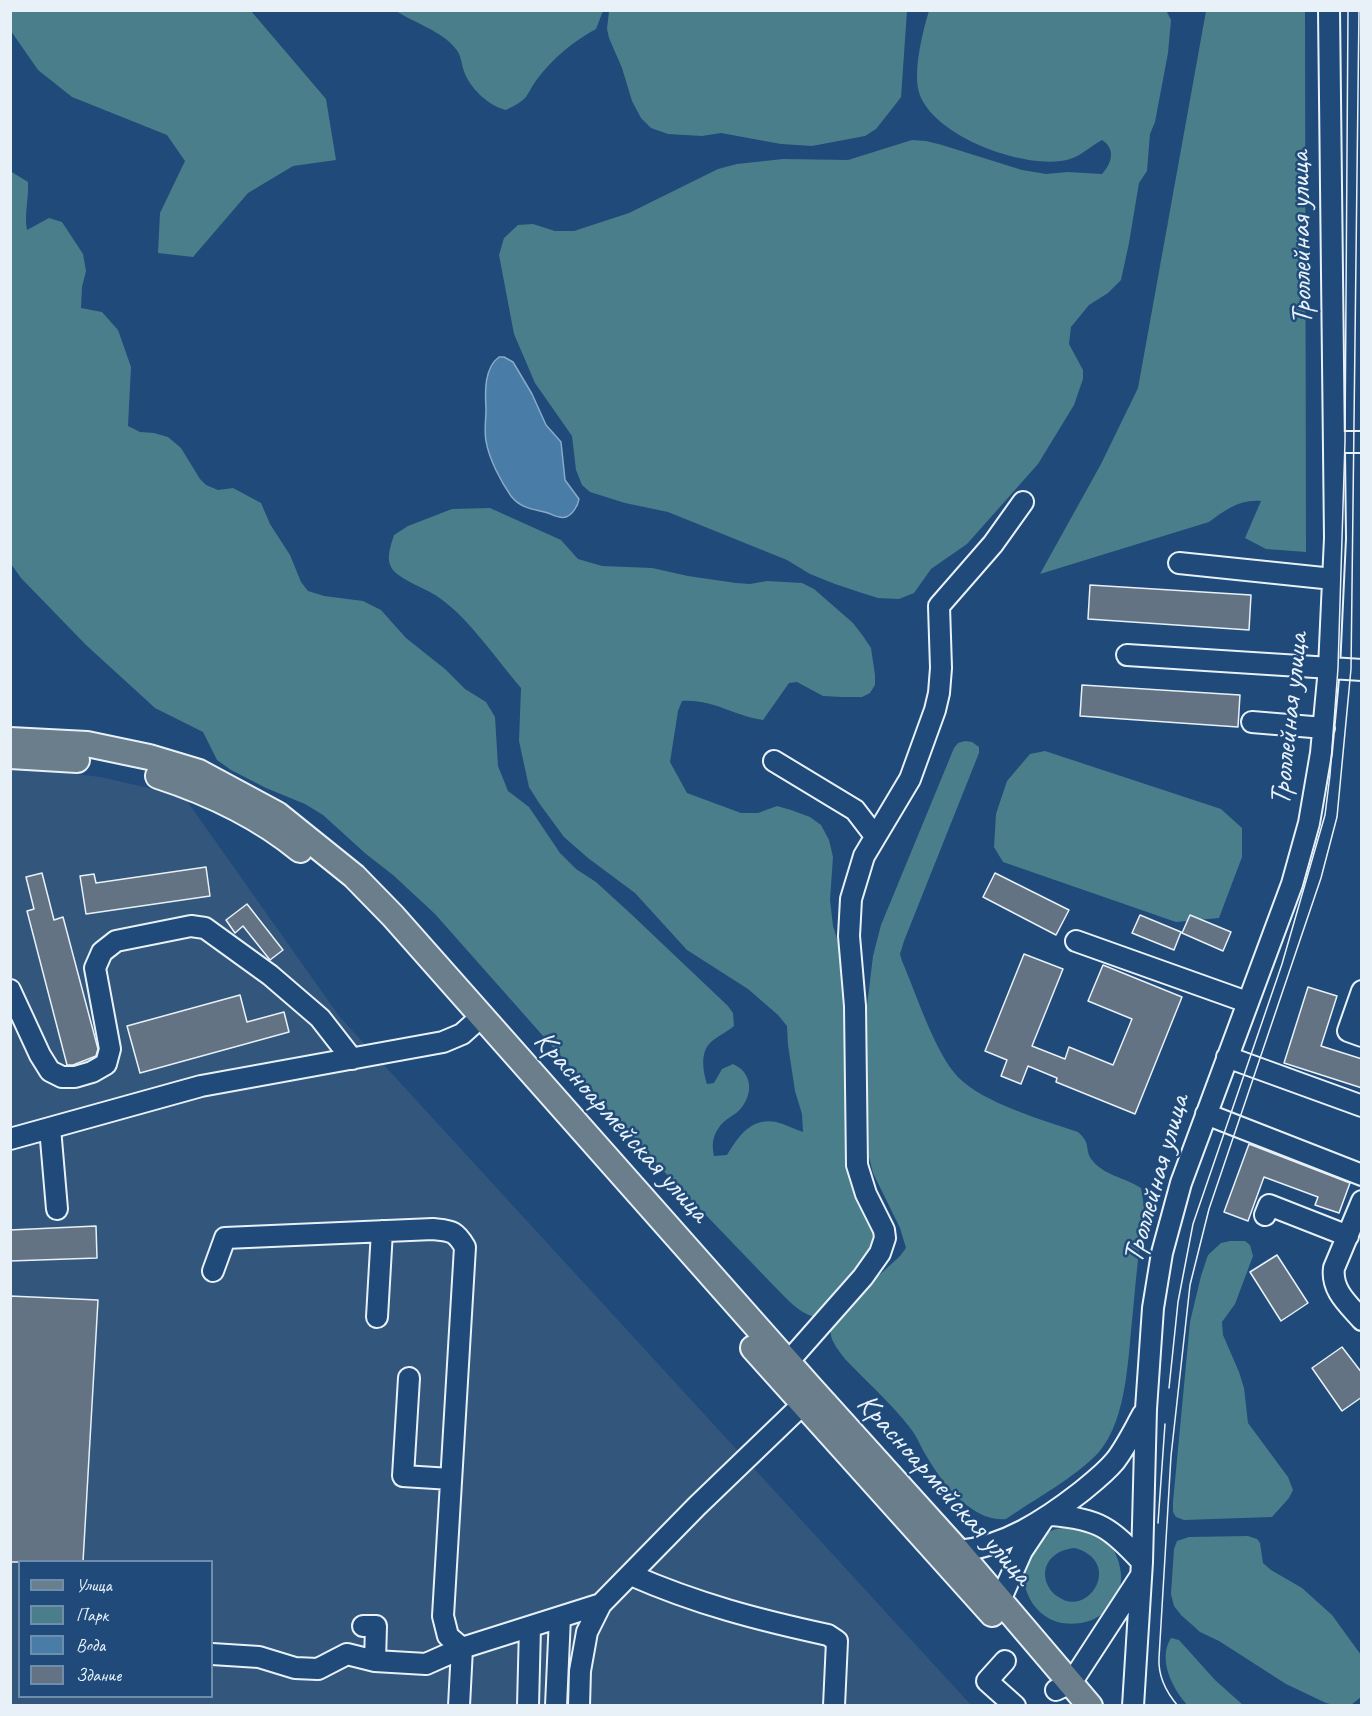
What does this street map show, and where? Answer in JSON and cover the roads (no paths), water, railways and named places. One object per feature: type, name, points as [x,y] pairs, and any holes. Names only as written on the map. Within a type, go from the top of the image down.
[{"type":"main road","name":"Красноармейская улица","points":[[10,740],[87,744],[149,757],[200,772],[277,814],[354,876],[393,916],[476,1022],[803,1396],[997,1608]]},
{"type":"main road","name":"Красноармейская улица","points":[[10,756],[109,764],[151,773],[218,799],[295,846],[342,886],[476,1022],[788,1362],[803,1396],[958,1551],[997,1608]]},
{"type":"main road","points":[[997,1608],[1066,1693],[1090,1706]]},
{"type":"street","name":"Троллейная улица","points":[[1133,1706],[1142,1568],[1146,1409],[1153,1308],[1162,1253],[1181,1183],[1280,917],[1303,848],[1315,794],[1324,728],[1334,579],[1335,442],[1329,10]]},
{"type":"street","points":[[1335,442],[1362,442]]},
{"type":"street","points":[[788,1362],[863,1277],[880,1253],[885,1238],[884,1230],[861,1181],[857,1165],[855,1006],[849,936],[851,899],[856,880],[864,856],[910,780],[935,710],[941,668],[939,606],[993,544],[1023,502]]},
{"type":"street","points":[[1179,563],[1334,579]]},
{"type":"street","points":[[1127,655],[1362,670]]},
{"type":"street","points":[[1252,722],[1324,728]]},
{"type":"street","points":[[774,761],[855,810],[875,836]]},
{"type":"street","points":[[10,990],[40,1055],[50,1071],[62,1077],[75,1077],[92,1072],[105,1064],[110,1049],[95,968],[102,952],[116,941],[191,926],[205,928],[270,975],[320,1018],[352,1059]]},
{"type":"street","points":[[1076,941],[1247,1002]]},
{"type":"street","points":[[1362,991],[1348,1031],[1362,1036]]},
{"type":"street","points":[[10,1138],[201,1086],[443,1042],[462,1034],[476,1022]]},
{"type":"street","points":[[1227,1057],[1362,1106]]},
{"type":"street","points":[[1206,1114],[1362,1175]]},
{"type":"street","points":[[50,1128],[57,1209]]},
{"type":"street","points":[[1362,1201],[1334,1268],[1333,1279],[1337,1290],[1362,1320]]},
{"type":"street","points":[[1265,1215],[1269,1205],[1348,1236]]},
{"type":"street","points":[[213,1271],[225,1238],[451,1230],[459,1236],[465,1247],[443,1616],[448,1636],[462,1648]]},
{"type":"street","points":[[377,1317],[382,1231]]},
{"type":"street","points":[[409,1378],[403,1476],[451,1479]]},
{"type":"street","points":[[579,1706],[580,1671],[587,1632],[602,1604],[803,1396]]},
{"type":"street","points":[[958,1551],[985,1547],[1047,1518],[1098,1479],[1114,1462],[1129,1441],[1146,1409]]},
{"type":"street","points":[[1047,1518],[1077,1517],[1095,1522],[1113,1532],[1142,1568],[1066,1693]]},
{"type":"street","points":[[997,1608],[1022,1551],[1047,1518]]},
{"type":"street","points":[[631,1575],[678,1595],[752,1619],[828,1635],[837,1641],[834,1706]]},
{"type":"street","points":[[213,1654],[259,1657],[295,1668],[318,1668],[347,1654],[375,1661],[426,1664],[462,1648],[602,1604]]},
{"type":"street","points":[[556,1706],[560,1617]]},
{"type":"street","points":[[363,1626],[376,1626],[375,1661]]},
{"type":"street","points":[[528,1706],[530,1627]]},
{"type":"street","points":[[459,1706],[462,1648]]},
{"type":"street","points":[[1005,1660],[987,1681],[1015,1706]]},
{"type":"water","points":[[499,357],[513,362],[532,394],[546,425],[561,442],[565,480],[579,499],[574,510],[566,517],[561,518],[519,504],[507,490],[493,463],[485,437],[486,388],[490,367]]},
{"type":"tram line","points":[[1169,1388],[1178,1302],[1193,1224],[1282,964],[1325,815],[1338,668],[1345,442],[1348,10]]},
{"type":"tram line","points":[[1178,1706],[1164,1684],[1159,1658],[1171,1456],[1190,1285],[1209,1209],[1321,878],[1337,817],[1351,669],[1359,10]]},
{"type":"tram line","points":[[1158,1523],[1165,1424]]}]
